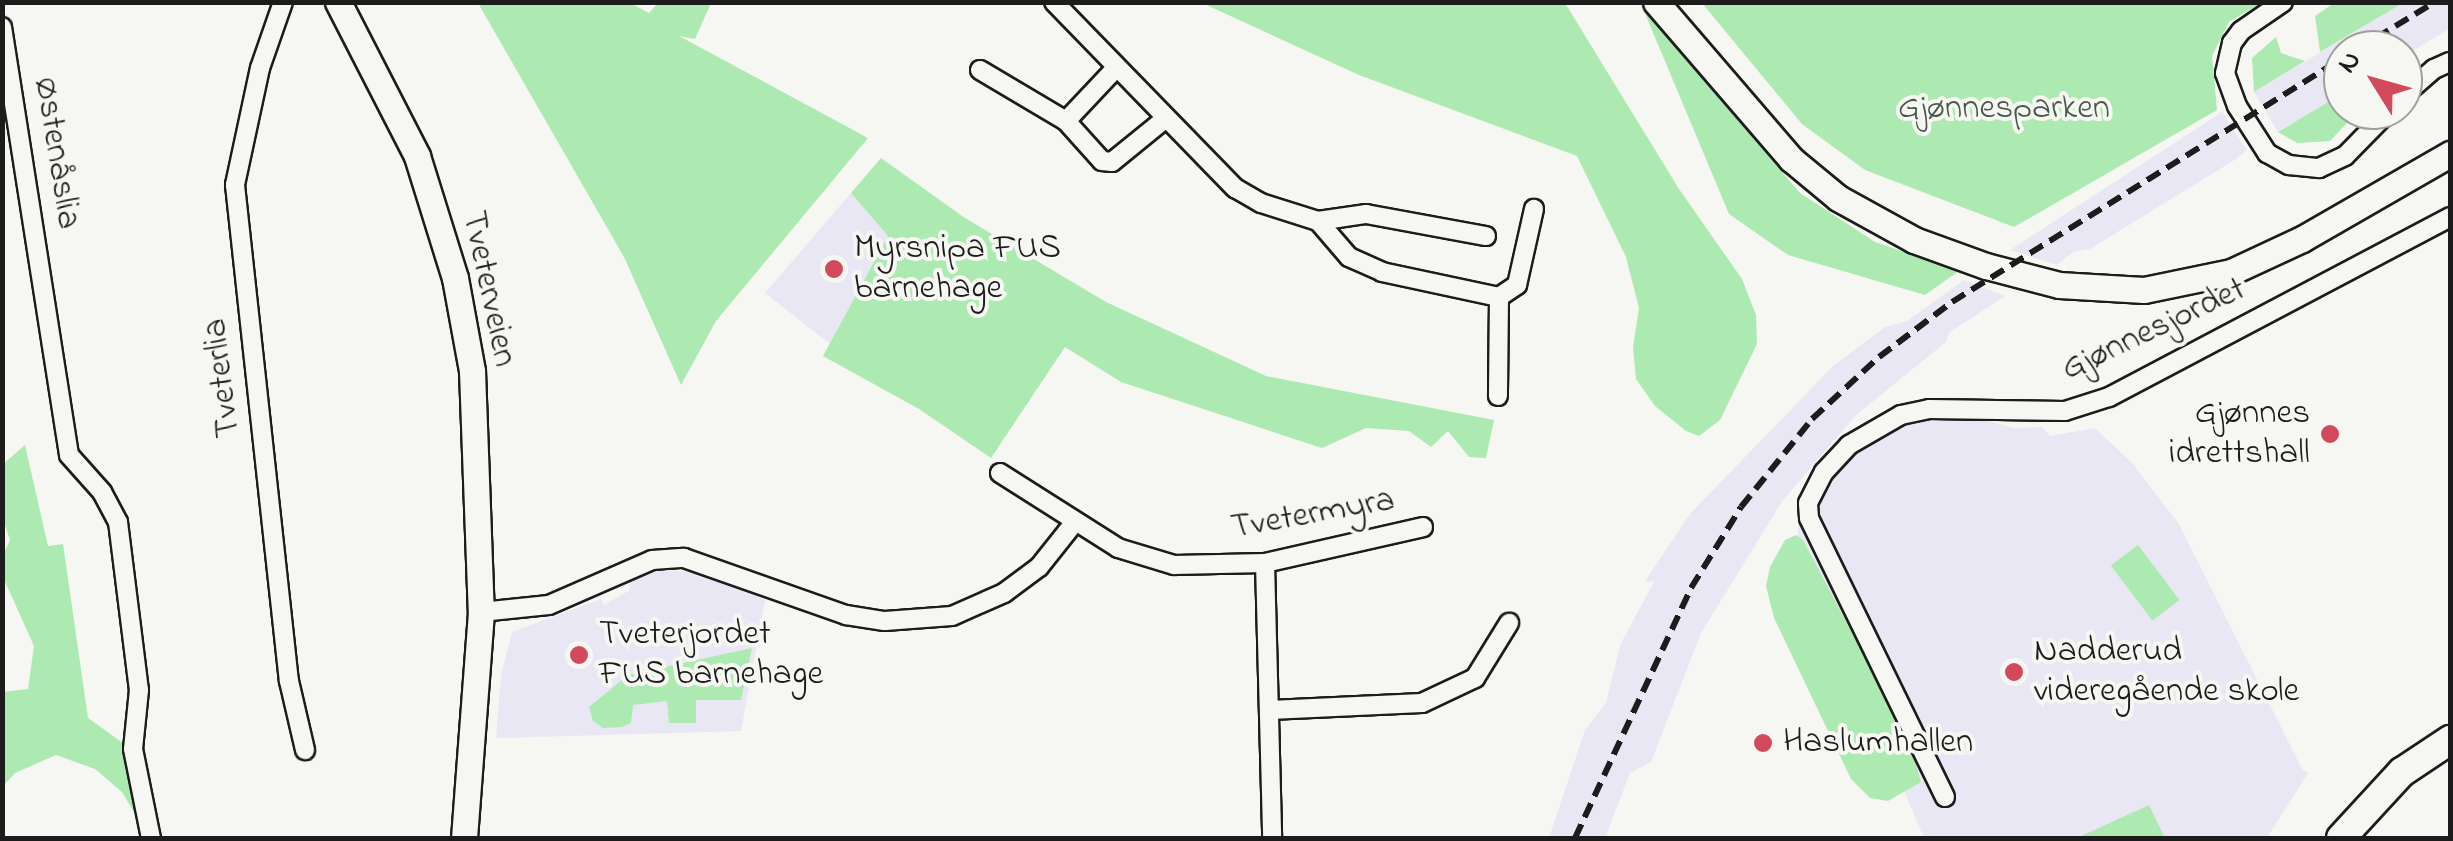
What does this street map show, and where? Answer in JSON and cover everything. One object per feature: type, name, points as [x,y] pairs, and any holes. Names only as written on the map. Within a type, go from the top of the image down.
[{"type":"main road","name":"Tveterveien","points":[[338,2],[417,156],[456,278],[474,397],[480,612],[464,838]]},
{"type":"main road","name":"Gjønnesjordet","points":[[1656,2],[1791,159],[1838,198],[1914,240],[2038,280],[2086,289],[2144,290],[2231,272],[2302,239],[2402,178],[2450,154]]},
{"type":"main road","name":"Gjønnesjordet","points":[[2402,178],[2450,138]]},
{"type":"main road","points":[[2341,838],[2402,772],[2445,745]]},
{"type":"main road","points":[[2363,838],[2417,782],[2445,745]]},
{"type":"street","name":"Tveterlia","points":[[283,2],[260,68],[235,186],[288,682],[305,750]]},
{"type":"street","points":[[1054,2],[1235,188],[1261,203],[1318,222],[1366,214],[1486,236]]},
{"type":"street","points":[[2282,2],[2241,31],[2225,72],[2237,106],[2267,153],[2288,166],[2320,168],[2345,156],[2370,130]]},
{"type":"street","name":"Østenåslia","points":[[2,27],[69,455],[102,492],[118,522],[140,690],[133,750],[151,838]]},
{"type":"street","points":[[2423,79],[2450,63]]},
{"type":"street","points":[[1066,122],[1116,68]]},
{"type":"street","points":[[980,70],[1066,122],[1102,160],[1112,162],[1164,119]]},
{"type":"street","points":[[1318,222],[1349,258],[1382,272],[1500,297],[1516,286],[1534,208]]},
{"type":"street","name":"Gjønnesjordet","points":[[1944,797],[1816,535],[1808,503],[1824,472],[1850,445],[1902,415],[1929,409],[2045,412],[2088,405],[2136,386],[2450,217]]},
{"type":"street","points":[[1498,396],[1500,297]]},
{"type":"street","name":"Tvetermyra","points":[[1000,473],[1118,548],[1174,565],[1265,563],[1422,527]]},
{"type":"street","points":[[480,612],[549,605],[652,560],[684,558],[846,615],[885,621],[952,616],[1004,593],[1038,567],[1074,523]]},
{"type":"street","points":[[1265,563],[1272,838]]},
{"type":"street","points":[[1270,710],[1422,704],[1474,678],[1509,623]]},
{"type":"shaded area","points":[[2403,3],[2450,3],[2450,28],[2423,45],[2423,30],[2358,30]]},
{"type":"shaded area","points":[[2323,51],[2323,105],[2278,132],[2254,92]]},
{"type":"shaded area","points":[[2222,112],[2247,150],[2236,159],[2090,249],[2073,252],[2057,265],[2010,250]]},
{"type":"shaded area","points":[[851,193],[888,236],[830,344],[765,293]]},
{"type":"shaded area","points":[[1964,280],[2005,296],[1949,333],[1946,342],[1856,415],[1783,500],[1701,633],[1651,762],[1630,773],[1605,838],[1549,838],[1585,730],[1606,703],[1621,643],[1654,582],[1645,581],[1690,514],[1833,366],[1885,327],[1907,321]]},
{"type":"shaded area","name":"Nadderud videregående skole","points":[[1965,414],[2013,428],[2042,427],[2050,436],[2095,428],[2132,463],[2179,524],[2302,769],[2308,773],[2267,838],[1924,838],[1798,543],[1798,529],[1801,517],[1855,455],[1881,435],[1912,423]]},
{"type":"shaded area","points":[[660,570],[710,574],[765,600],[741,731],[496,738],[501,675],[512,632],[601,599],[604,605],[630,590],[629,582]]},
{"type":"green space","points":[[2334,2],[2403,3],[2357,30],[2323,30],[2320,52],[2315,16]]},
{"type":"green space","points":[[478,3],[630,3],[649,13],[658,3],[711,3],[695,39],[679,36],[868,138],[716,321],[681,385],[624,257]]},
{"type":"green space","points":[[1202,3],[1565,3],[1679,189],[1742,279],[1756,315],[1757,344],[1720,420],[1699,436],[1686,431],[1655,406],[1636,379],[1633,347],[1639,308],[1626,257],[1577,156],[1359,75]]},
{"type":"green space","name":"Gjønnesparken","points":[[1702,3],[2261,3],[2229,22],[2212,56],[2217,110],[2014,227],[1865,170],[1802,124]]},
{"type":"green space","points":[[1644,11],[1800,193],[1875,242],[1959,271],[1925,295],[1788,255],[1729,214]]},
{"type":"green space","points":[[2276,37],[2281,53],[2305,61],[2254,92],[2252,58]]},
{"type":"green space","points":[[2323,105],[2323,130],[2340,130],[2330,141],[2297,143],[2278,132]]},
{"type":"green space","points":[[881,158],[965,218],[1106,302],[1266,376],[1494,420],[1486,458],[1469,457],[1448,431],[1431,447],[1409,431],[1366,428],[1322,448],[1121,382],[1065,347],[991,458],[919,409],[823,356],[888,236],[851,193]]},
{"type":"green space","points":[[25,445],[48,546],[63,544],[88,718],[134,751],[145,831],[122,792],[95,769],[56,755],[15,773],[3,786],[2,692],[28,689],[34,646],[2,575],[3,555],[10,540],[3,519],[3,464]]},
{"type":"green space","points":[[1796,535],[1803,540],[1909,741],[1921,782],[1888,801],[1870,798],[1851,779],[1774,618],[1766,586],[1770,567],[1785,540]]},
{"type":"green space","points":[[2138,545],[2180,600],[2152,621],[2111,565]]},
{"type":"green space","points":[[752,648],[741,700],[696,700],[696,723],[669,723],[667,701],[633,705],[631,723],[622,727],[603,728],[593,721],[589,707],[628,675]]},
{"type":"green space","points":[[2149,805],[2165,838],[2077,838]]},
{"type":"railway","points":[[2389,30],[2435,2]]},
{"type":"railway","points":[[1575,838],[1691,588],[1741,507],[1812,419],[1879,357],[1952,302],[2323,70]]},
{"type":"place","name":"Myrsnipa FUS barnehage","points":[[834,269]]},
{"type":"place","name":"Gjønnes idrettshall","points":[[2330,434]]},
{"type":"place","name":"Tveterjordet FUS barnehage","points":[[579,655]]},
{"type":"place","name":"Nadderud videregående skole","points":[[2014,672]]},
{"type":"place","name":"Haslumhallen","points":[[1763,743]]}]
